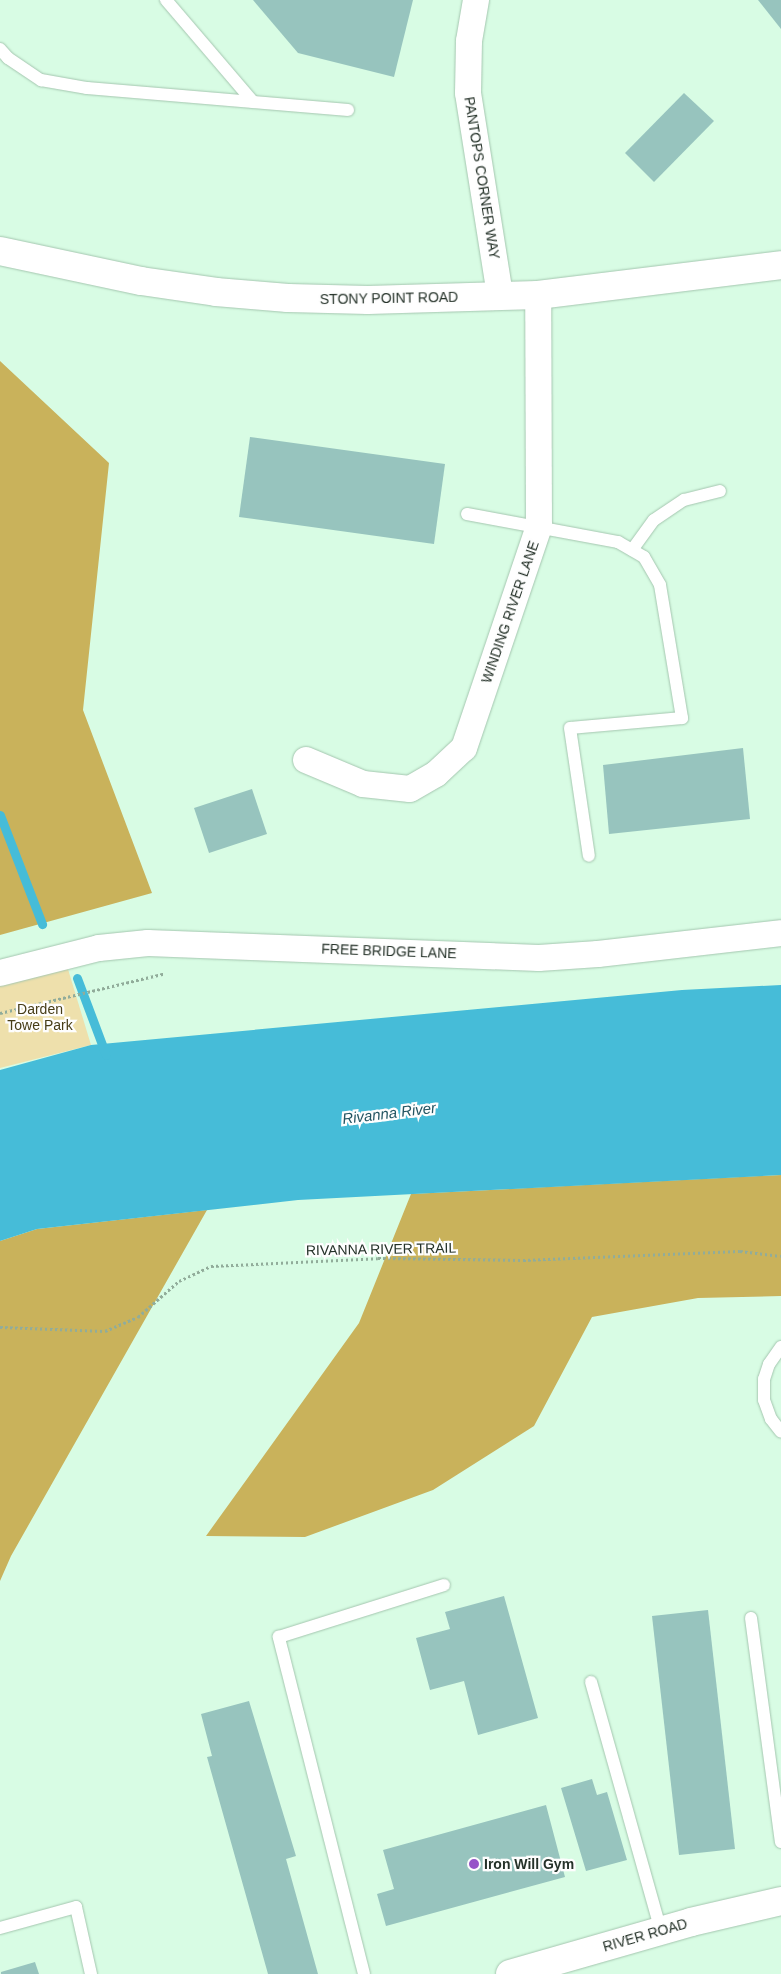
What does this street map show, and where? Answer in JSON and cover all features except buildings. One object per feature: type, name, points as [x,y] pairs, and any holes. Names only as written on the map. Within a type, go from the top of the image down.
[{"type":"main road","name":"STONY POINT ROAD","points":[[0,251],[141,281],[225,293],[368,300],[538,295],[781,265]]},
{"type":"main road","name":"RIVER ROAD","points":[[510,1974],[661,1931],[781,1901]]},
{"type":"street","name":"PANTOPS CORNER WAY","points":[[476,0],[469,41],[468,93],[500,296]]},
{"type":"street","name":"WINDING RIVER LANE","points":[[306,760],[363,784],[410,789],[436,774],[464,748],[538,527],[538,295]]},
{"type":"street","name":"FREE BRIDGE LANE","points":[[0,973],[99,948],[148,943],[539,958],[598,954],[781,933]]},
{"type":"lane","points":[[166,0],[253,102]]},
{"type":"lane","points":[[0,49],[8,58],[41,80],[87,88],[348,110]]},
{"type":"lane","points":[[632,550],[654,520],[684,500],[720,491]]},
{"type":"lane","points":[[467,514],[618,542],[644,557],[660,585],[682,718],[570,728],[588,856]]},
{"type":"lane","points":[[781,1347],[769,1364],[764,1379],[764,1400],[771,1419],[781,1432]]},
{"type":"lane","points":[[364,1974],[279,1637],[444,1585]]},
{"type":"lane","points":[[751,1618],[781,1842]]},
{"type":"lane","points":[[591,1682],[661,1931]]},
{"type":"lane","points":[[0,1928],[76,1907],[91,1974]]},
{"type":"path","points":[[0,1013],[39,1001],[108,985]]},
{"type":"path","name":"RIVANNA RIVER TRAIL","points":[[0,1327],[105,1330],[138,1317],[179,1281],[211,1266],[378,1258],[523,1260],[740,1251],[781,1256]]},
{"type":"green space","name":"Darden Towe Park","points":[[64,956],[91,1045],[0,1068],[0,971]]},
{"type":"shaded area","points":[[0,361],[109,463],[83,710],[152,893],[0,935]]},
{"type":"shaded area","points":[[781,1175],[781,1296],[698,1298],[592,1317],[534,1426],[433,1490],[305,1537],[206,1536],[359,1323],[411,1194]]},
{"type":"shaded area","points":[[207,1210],[11,1556],[0,1581],[0,1241],[37,1229]]},
{"type":"water","name":"Rivanna River","points":[[781,985],[781,1175],[298,1200],[37,1229],[0,1241],[0,1070],[91,1045],[682,990]]},
{"type":"waterway","points":[[0,815],[42,924]]},
{"type":"waterway","points":[[77,978],[106,1055]]},
{"type":"place","name":"Iron Will Gym","points":[[474,1864]]}]
